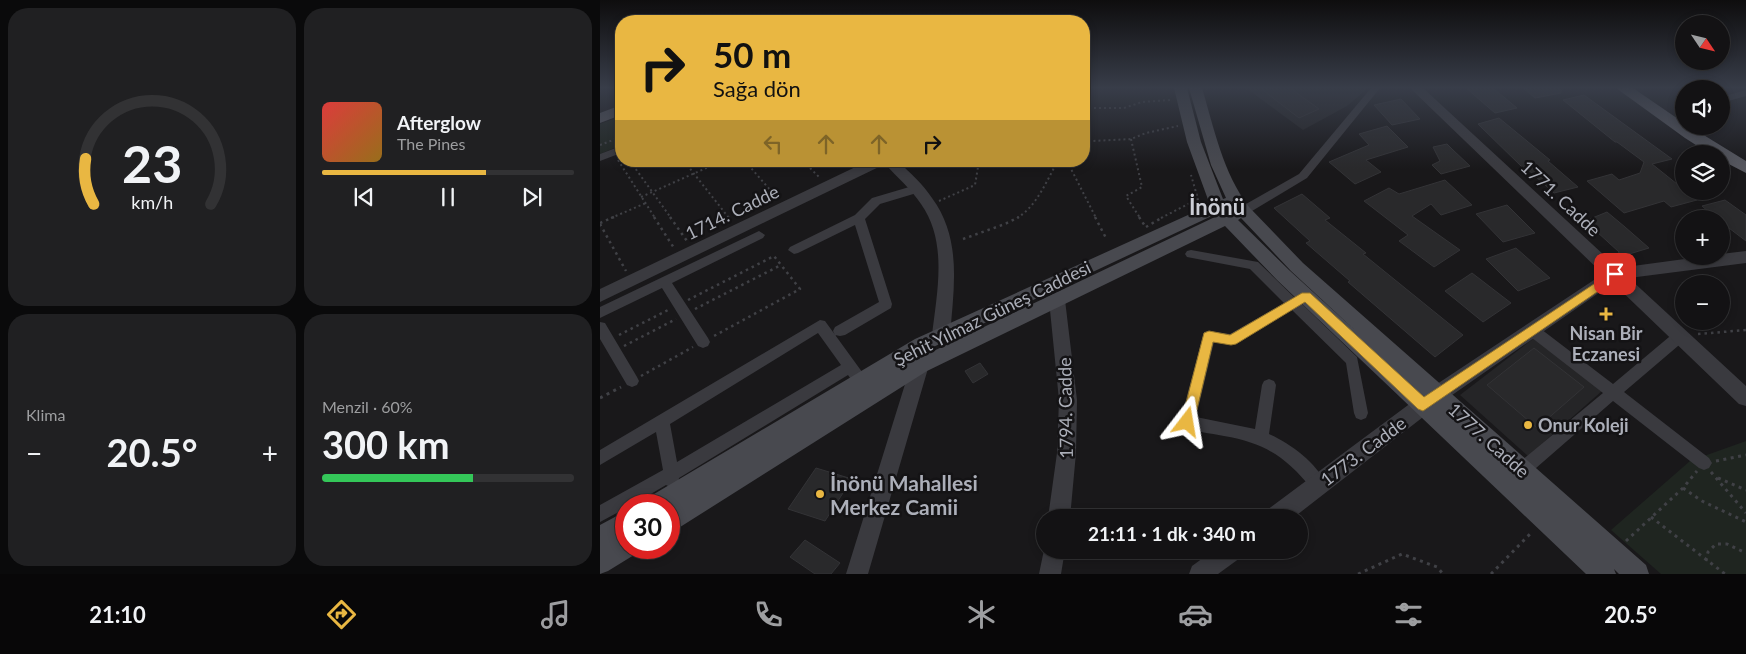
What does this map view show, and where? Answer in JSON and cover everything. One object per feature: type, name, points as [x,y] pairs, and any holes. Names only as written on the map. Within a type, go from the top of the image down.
[{"type":"main road","name":"1777. Cadde","points":[[1185,115],[1207,181],[1231,209],[1299,300],[1522,470],[1637,574]]},
{"type":"main road","name":"1777. Cadde","points":[[1203,115],[1231,209],[1297,267],[1604,574]]},
{"type":"main road","points":[[1661,115],[1746,168]]},
{"type":"main road","points":[[1717,135],[1746,153]]},
{"type":"main road","name":"Şehit Yılmaz Güneş Caddesi","points":[[675,494],[855,374],[902,355],[941,334],[1052,293],[1148,232],[1231,209]]},
{"type":"main road","name":"Şehit Yılmaz Güneş Caddesi","points":[[680,515],[920,365],[1052,293],[1231,209]]},
{"type":"main road","points":[[600,538],[615,529]]},
{"type":"main road","points":[[600,563],[615,554]]},
{"type":"street","points":[[1231,209],[1305,174],[1354,115]]},
{"type":"street","name":"1771. Cadde","points":[[1445,115],[1615,274],[1688,335],[1746,398]]},
{"type":"street","points":[[600,158],[615,152]]},
{"type":"street","name":"1714. Cadde","points":[[600,296],[868,167]]},
{"type":"street","points":[[896,167],[930,205],[940,224],[946,247],[947,270],[941,334]]},
{"type":"street","points":[[794,250],[859,218],[876,201],[916,189]]},
{"type":"street","points":[[840,331],[886,304],[859,218]]},
{"type":"street","points":[[600,313],[759,235]]},
{"type":"street","points":[[1191,254],[1254,265],[1299,300],[1352,361],[1361,413]]},
{"type":"street","name":"1773. Cadde","points":[[1286,509],[1430,399],[1615,274],[1746,257]]},
{"type":"street","points":[[664,281],[703,342]]},
{"type":"street","name":"1794. Cadde","points":[[1052,293],[1066,366],[1068,414],[1066,466],[1060,509]]},
{"type":"street","points":[[1299,300],[1231,340],[1209,336],[1187,422],[1261,438],[1290,456],[1318,484]]},
{"type":"street","points":[[600,458],[820,325],[855,374],[600,514]]},
{"type":"street","points":[[600,327],[632,381]]},
{"type":"street","points":[[1532,330],[1704,463]]},
{"type":"street","points":[[1522,470],[1613,393],[1688,335]]},
{"type":"street","points":[[857,574],[920,365]]},
{"type":"street","points":[[1261,438],[1269,384]]},
{"type":"street","points":[[662,420],[674,494]]},
{"type":"street","points":[[1050,574],[1052,559]]},
{"type":"street","points":[[1200,574],[1220,559]]},
{"type":"path","points":[[1090,142],[1131,139],[1146,133],[1189,124]]},
{"type":"path","points":[[600,145],[615,139]]},
{"type":"path","points":[[1131,139],[1142,187],[1126,196],[1148,232],[1198,200],[1191,172]]},
{"type":"path","points":[[625,167],[641,197],[687,254]]},
{"type":"path","points":[[634,167],[652,192],[687,254]]},
{"type":"path","points":[[689,167],[738,230]]},
{"type":"path","points":[[641,197],[709,167]]},
{"type":"path","points":[[750,167],[785,207]]},
{"type":"path","points":[[809,167],[828,186]]},
{"type":"path","points":[[930,205],[975,186],[978,167]]},
{"type":"path","points":[[963,238],[1015,219],[1025,212],[1032,206],[1055,167]]},
{"type":"path","points":[[1070,167],[1107,240]]},
{"type":"path","points":[[632,280],[600,223],[646,203]]},
{"type":"path","points":[[1688,335],[1746,330]]},
{"type":"path","points":[[1613,552],[1683,488],[1704,463],[1746,454]]},
{"type":"path","points":[[1704,463],[1746,513]]},
{"type":"path","points":[[1716,477],[1746,490]]},
{"type":"path","points":[[1683,488],[1702,501],[1746,522]]},
{"type":"path","points":[[1651,517],[1725,574]]},
{"type":"path","points":[[1491,574],[1530,534]]},
{"type":"path","points":[[1706,561],[1708,549],[1718,542],[1727,543],[1746,552]]},
{"type":"path","points":[[1358,574],[1402,554],[1437,567],[1442,574]]},
{"type":"shaded area","points":[[1282,115],[1331,115],[1303,130]]},
{"type":"shaded area","points":[[615,118],[615,148],[600,154],[600,124]]},
{"type":"shaded area","name":"Onur Koleji","points":[[1534,338],[1602,391],[1528,456],[1460,395]]},
{"type":"shaded area","points":[[1746,441],[1746,574],[1661,574],[1611,530],[1690,461]]},
{"type":"building","points":[[1295,115],[1306,115],[1299,118]]},
{"type":"building","points":[[1383,115],[1416,115],[1420,119],[1392,125]]},
{"type":"building","points":[[1581,115],[1611,115],[1672,159],[1652,164],[1675,182],[1675,200],[1697,200],[1671,207],[1664,201],[1624,213],[1587,181],[1612,174],[1619,180],[1640,173],[1644,162]]},
{"type":"building","points":[[1499,118],[1550,160],[1548,161],[1578,187],[1554,193],[1525,167],[1523,168],[1478,124]]},
{"type":"building","points":[[1387,126],[1408,147],[1366,160],[1381,172],[1355,184],[1329,162],[1369,145],[1359,134]]},
{"type":"building","points":[[1447,144],[1470,166],[1441,174],[1432,165],[1440,161],[1433,147]]},
{"type":"building","points":[[1445,180],[1472,205],[1441,215],[1431,204],[1412,216],[1460,250],[1434,267],[1399,241],[1408,235],[1364,201],[1389,188],[1399,194]]},
{"type":"building","points":[[1302,194],[1330,218],[1325,220],[1366,253],[1363,254],[1463,335],[1435,357],[1348,282],[1350,281],[1306,243],[1310,241],[1274,208]]},
{"type":"building","points":[[1725,200],[1746,215],[1746,241],[1730,229],[1730,210],[1707,210],[1702,206]]},
{"type":"building","points":[[1507,205],[1535,233],[1503,242],[1476,214]]},
{"type":"building","points":[[1607,212],[1649,248],[1616,258],[1619,252],[1585,221]]},
{"type":"building","points":[[1516,248],[1550,278],[1518,291],[1486,259]]},
{"type":"building","points":[[1472,273],[1511,303],[1483,322],[1445,291]]},
{"type":"building","points":[[1534,348],[1584,387],[1537,428],[1487,385]]},
{"type":"building","points":[[980,363],[988,374],[973,383],[965,371]]},
{"type":"building","name":"İnönü Mahallesi Merkez Camii","points":[[816,468],[852,479],[825,521],[788,509]]},
{"type":"building","points":[[805,540],[840,563],[831,574],[815,574],[790,557]]},
{"type":"place","name":"Nisan Bir Eczanesi","points":[[1606,314]]},
{"type":"place","name":"Onur Koleji","points":[[1528,425]]},
{"type":"place","name":"İnönü Mahallesi Merkez Camii","points":[[820,494]]},
{"type":"district","name":"İnönü","points":[[1217,206]]},
{"type":"route","points":[[1187,422],[1209,336],[1231,340],[1306,296],[1423,405],[1615,274]]}]
